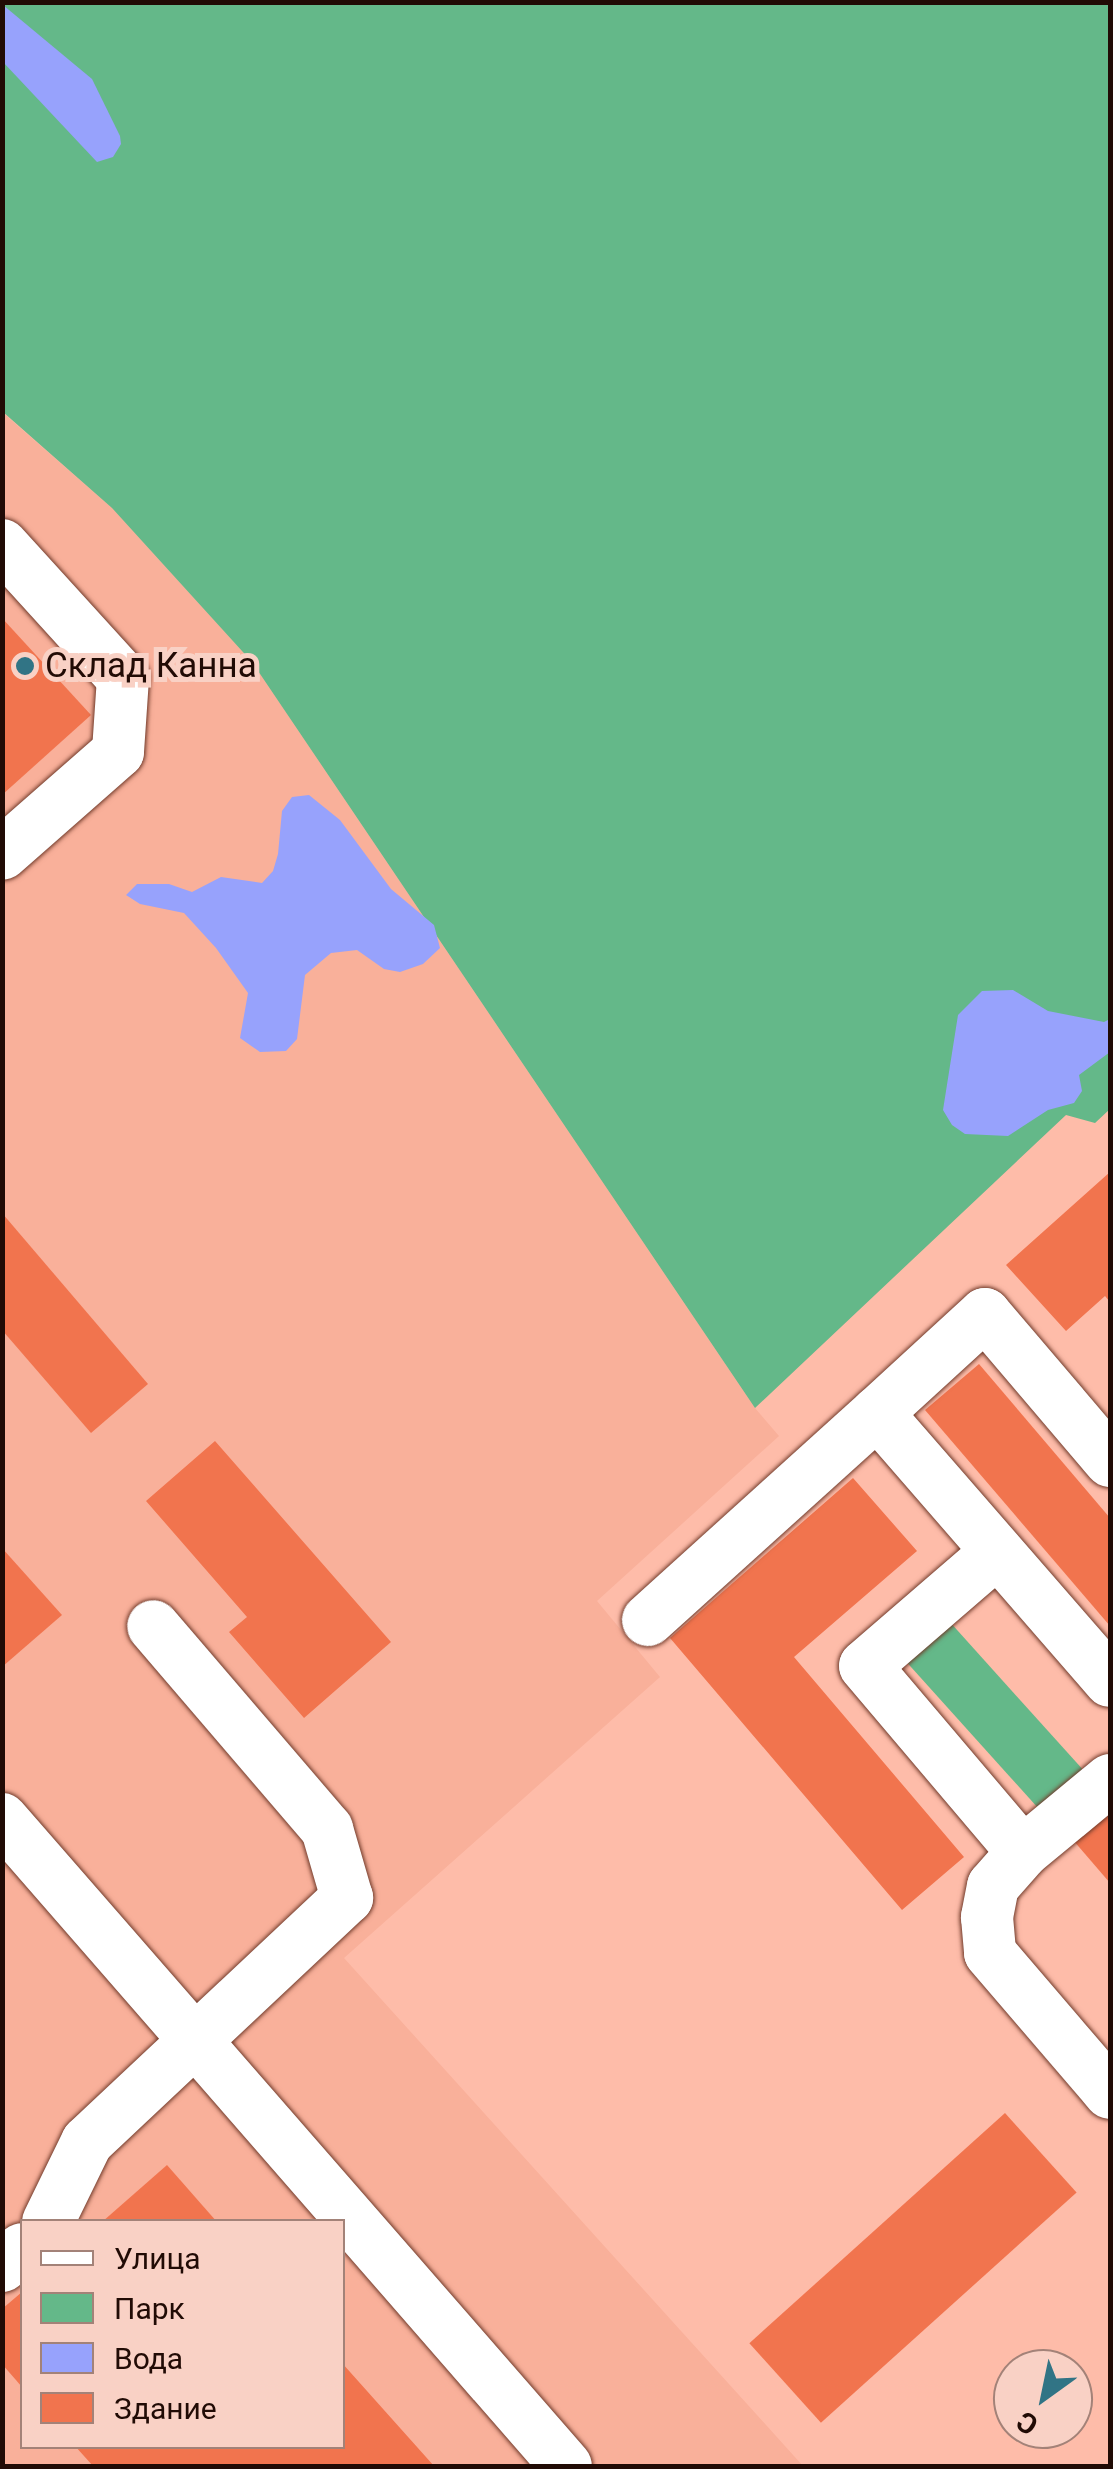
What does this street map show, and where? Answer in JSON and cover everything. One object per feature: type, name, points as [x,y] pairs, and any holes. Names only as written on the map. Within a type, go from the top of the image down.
[{"type":"lane","points":[[2,545],[123,678],[118,752],[2,854]]},
{"type":"lane","points":[[648,1620],[985,1314],[1110,1461]]},
{"type":"lane","points":[[876,1413],[1110,1681]]},
{"type":"lane","points":[[997,1552],[865,1666],[1023,1852]]},
{"type":"lane","points":[[49,2219],[87,2142],[196,2044],[346,1898],[327,1829],[153,1626]]},
{"type":"lane","points":[[1110,1780],[1023,1852],[993,1886],[986,1917],[990,1953],[1110,2093]]},
{"type":"lane","points":[[2,1820],[566,2466]]},
{"type":"shaded area","points":[[2,412],[112,508],[252,662],[755,1408],[779,1436],[597,1601],[660,1677],[344,1958],[803,2466],[3,2466]]},
{"type":"green space","points":[[3,3],[1110,3],[1110,1109],[1095,1123],[1066,1115],[755,1408],[252,662],[112,508],[3,412]]},
{"type":"green space","points":[[949,1621],[1085,1772],[1041,1811],[905,1660]]},
{"type":"water","points":[[3,5],[92,79],[120,136],[121,144],[113,157],[97,162],[3,62]]},
{"type":"water","points":[[309,795],[340,820],[391,889],[434,925],[440,948],[423,964],[400,972],[384,969],[357,950],[331,953],[305,975],[297,1039],[286,1051],[260,1052],[240,1038],[248,993],[216,948],[184,913],[140,904],[126,895],[137,884],[169,884],[192,892],[221,877],[262,883],[273,871],[278,854],[282,811],[292,797]]},
{"type":"water","points":[[1013,990],[1048,1011],[1104,1022],[1110,1019],[1110,1052],[1079,1075],[1082,1091],[1074,1103],[1048,1110],[1008,1136],[965,1134],[952,1125],[943,1110],[958,1015],[982,991]]},
{"type":"building","name":"Склад Канна","points":[[2,618],[91,715],[2,795]]},
{"type":"building","points":[[1110,1172],[1110,1302],[1105,1296],[1066,1331],[1006,1265]]},
{"type":"building","points":[[2,1213],[148,1384],[91,1433],[2,1330]]},
{"type":"building","points":[[979,1364],[1110,1518],[1110,1626],[925,1410]]},
{"type":"building","points":[[215,1441],[391,1642],[304,1718],[229,1632],[247,1617],[146,1501]]},
{"type":"building","points":[[853,1478],[917,1551],[794,1657],[964,1857],[902,1910],[670,1638]]},
{"type":"building","points":[[2,1548],[62,1615],[2,1667]]},
{"type":"building","points":[[1110,1808],[1110,1883],[1073,1840]]},
{"type":"building","points":[[1005,2113],[1077,2193],[821,2423],[749,2343]]},
{"type":"building","points":[[167,2165],[214,2219],[105,2219]]},
{"type":"building","points":[[20,2294],[20,2385],[2,2364],[2,2309]]},
{"type":"building","points":[[345,2366],[434,2466],[93,2466],[78,2449],[345,2449]]},
{"type":"place","name":"Склад Канна","points":[[25,666]]}]
